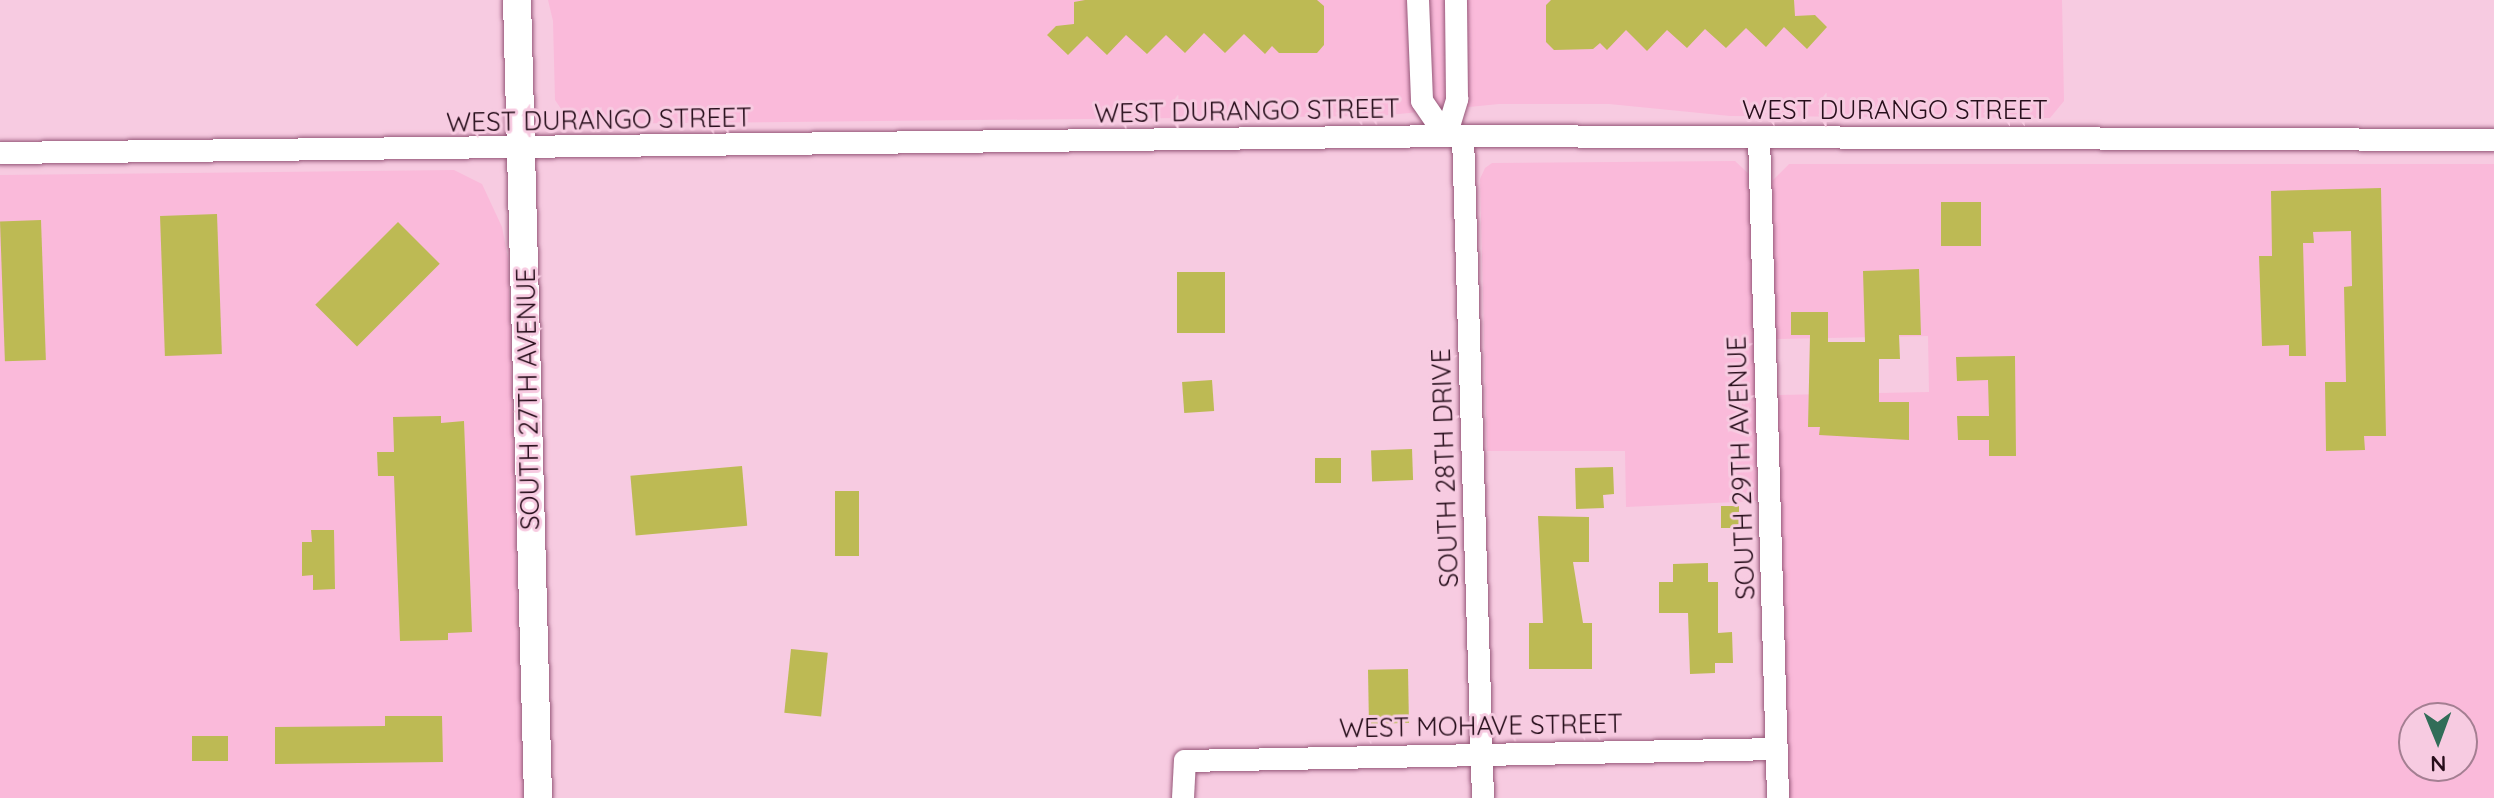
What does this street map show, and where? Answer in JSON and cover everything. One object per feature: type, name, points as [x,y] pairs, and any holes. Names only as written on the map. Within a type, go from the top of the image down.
[{"type":"main road","name":"SOUTH 27TH AVENUE","points":[[517,0],[538,798]]},
{"type":"street","points":[[1418,0],[1422,101],[1454,136]]},
{"type":"street","points":[[1454,136],[1457,99],[1456,0]]},
{"type":"street","name":"WEST DURANGO STREET","points":[[0,153],[1454,136],[2494,140]]},
{"type":"street","name":"SOUTH 28TH DRIVE","points":[[1454,136],[1483,798]]},
{"type":"street","name":"SOUTH 29TH AVENUE","points":[[1759,137],[1778,798]]},
{"type":"street","name":"WEST MOHAVE STREET","points":[[1183,798],[1185,761],[1777,749]]},
{"type":"shaded area","points":[[548,0],[2062,0],[2064,101],[2050,118],[1730,116],[1609,104],[1499,104],[1379,116],[580,124],[568,119],[555,100],[553,21]]},
{"type":"shaded area","points":[[1735,161],[1751,176],[1758,501],[1626,507],[1625,451],[1487,451],[1480,179],[1485,168],[1492,163]]},
{"type":"shaded area","points":[[1789,164],[2494,164],[2494,798],[1784,798],[1777,395],[1929,392],[1928,336],[1775,339],[1772,181]]},
{"type":"shaded area","points":[[454,170],[482,184],[502,227],[508,258],[523,798],[0,798],[0,175]]},
{"type":"building","points":[[1317,0],[1324,6],[1324,45],[1317,53],[1279,53],[1272,46],[1265,54],[1244,34],[1225,53],[1204,33],[1185,53],[1166,35],[1147,54],[1126,35],[1107,55],[1087,36],[1068,55],[1047,35],[1056,26],[1074,24],[1074,2]]},
{"type":"building","points":[[1551,0],[1794,0],[1795,16],[1815,15],[1827,27],[1807,49],[1784,27],[1766,47],[1746,28],[1726,48],[1705,29],[1687,48],[1667,30],[1647,51],[1626,30],[1607,50],[1600,43],[1593,49],[1554,50],[1546,42],[1546,5]]},
{"type":"building","points":[[2381,188],[2386,436],[2364,436],[2365,450],[2326,451],[2325,382],[2346,382],[2344,287],[2352,286],[2351,231],[2313,232],[2314,243],[2303,243],[2306,356],[2289,356],[2289,345],[2262,346],[2259,256],[2272,256],[2271,191]]},
{"type":"building","points":[[1941,202],[1981,202],[1981,246],[1941,246]]},
{"type":"building","points":[[217,214],[222,354],[165,356],[160,216]]},
{"type":"building","points":[[41,220],[46,360],[5,361],[0,221]]},
{"type":"building","points":[[398,222],[440,264],[357,346],[315,305]]},
{"type":"building","points":[[1919,269],[1921,335],[1899,335],[1900,359],[1879,359],[1879,402],[1909,402],[1909,440],[1819,435],[1820,427],[1808,427],[1810,335],[1791,335],[1791,312],[1828,312],[1828,342],[1865,342],[1863,271]]},
{"type":"building","points":[[1177,272],[1225,272],[1225,333],[1177,333]]},
{"type":"building","points":[[2015,356],[2016,456],[1989,456],[1989,440],[1958,440],[1957,416],[1989,416],[1988,380],[1957,381],[1956,357]]},
{"type":"building","points":[[1212,380],[1214,411],[1184,413],[1182,382]]},
{"type":"building","points":[[441,416],[441,423],[464,421],[472,632],[448,633],[448,640],[400,641],[394,476],[378,476],[377,452],[394,452],[393,417]]},
{"type":"building","points":[[1412,449],[1413,480],[1372,481],[1371,450]]},
{"type":"building","points":[[1315,458],[1341,458],[1341,483],[1315,483]]},
{"type":"building","points":[[742,466],[747,526],[636,536],[630,476]]},
{"type":"building","points":[[1613,467],[1614,494],[1603,495],[1604,508],[1576,509],[1575,468]]},
{"type":"building","points":[[835,491],[859,491],[859,556],[835,556]]},
{"type":"building","points":[[1721,506],[1739,506],[1739,528],[1721,528]]},
{"type":"building","points":[[1538,516],[1589,517],[1589,562],[1573,562],[1583,623],[1592,623],[1592,669],[1529,669],[1529,623],[1543,623]]},
{"type":"building","points":[[311,530],[334,530],[335,589],[313,590],[313,575],[302,576],[302,542],[312,542]]},
{"type":"building","points":[[1708,563],[1708,582],[1718,582],[1718,633],[1732,632],[1733,663],[1715,663],[1715,673],[1690,674],[1688,613],[1659,613],[1659,582],[1673,582],[1673,564]]},
{"type":"building","points":[[791,649],[828,653],[821,717],[784,713]]},
{"type":"building","points":[[1408,669],[1409,723],[1369,724],[1368,670]]},
{"type":"building","points":[[385,716],[442,716],[443,762],[275,764],[275,727],[385,726]]},
{"type":"building","points":[[192,736],[228,736],[228,761],[192,761]]}]
